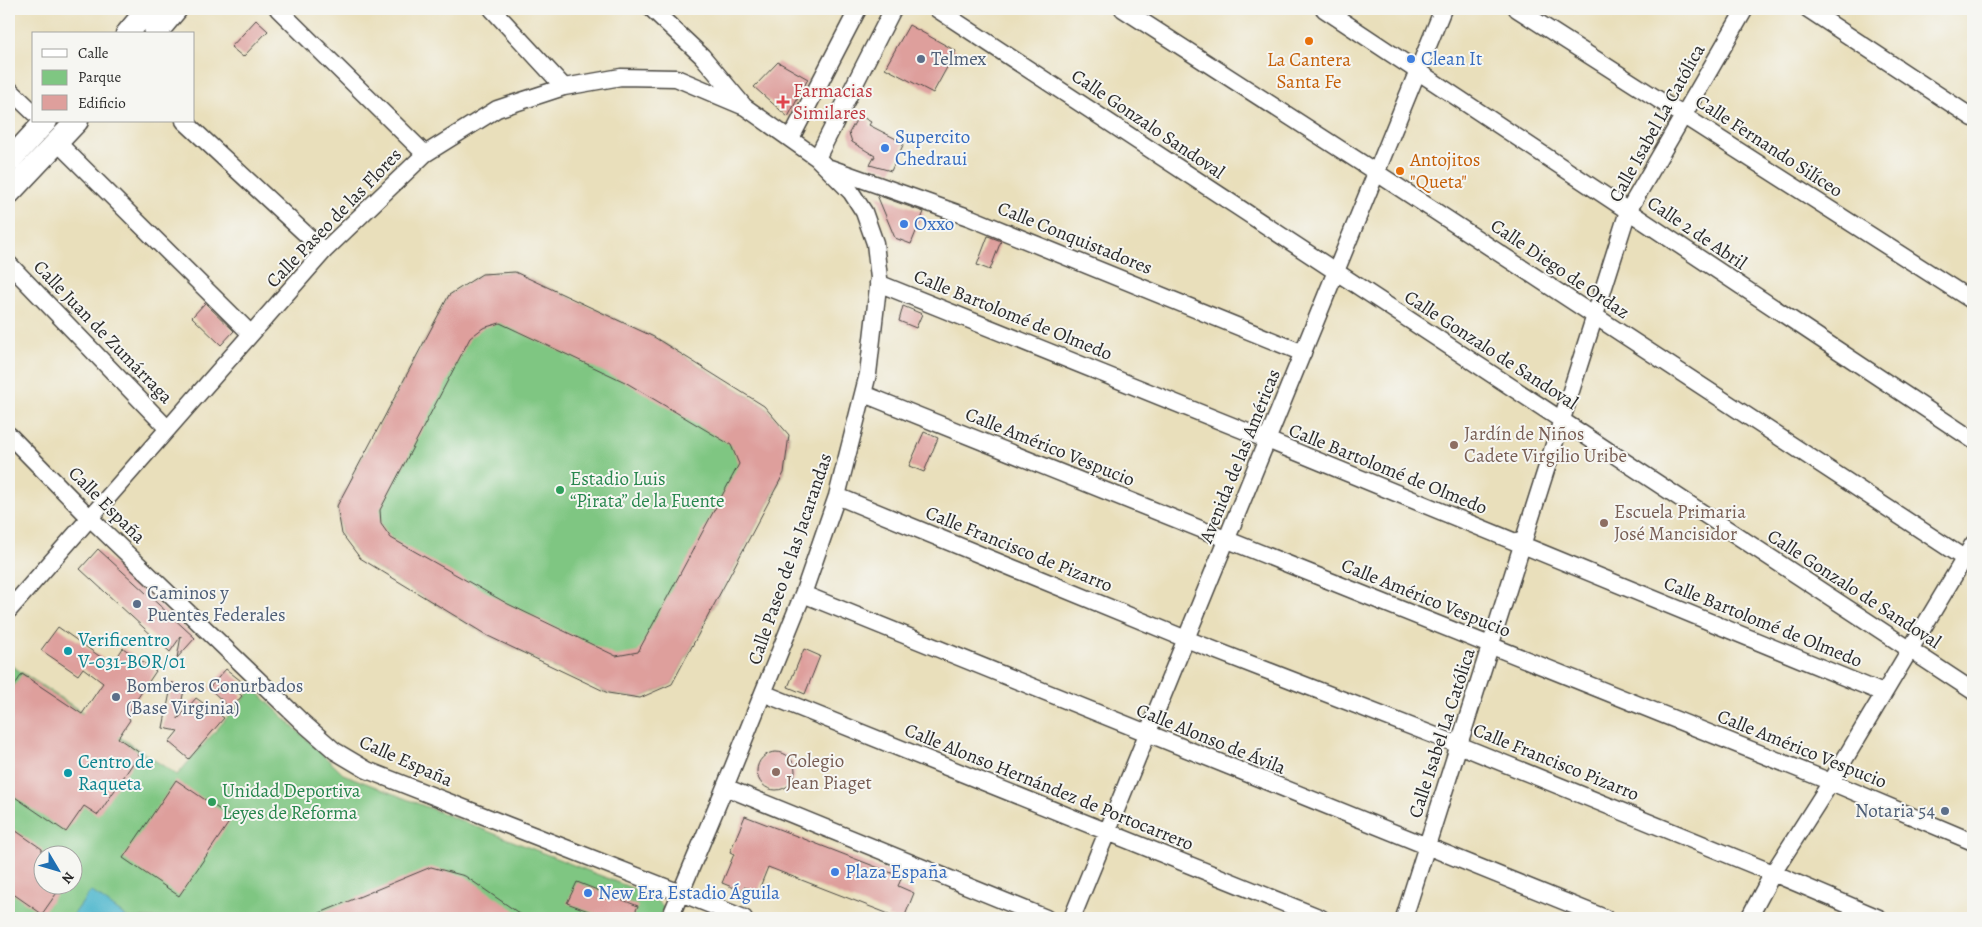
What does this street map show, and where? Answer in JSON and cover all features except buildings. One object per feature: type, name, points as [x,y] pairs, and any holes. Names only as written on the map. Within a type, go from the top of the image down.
[{"type":"main road","points":[[129,32],[148,9]]},
{"type":"main road","points":[[157,32],[176,9]]},
{"type":"main road","points":[[9,161],[40,122]]},
{"type":"main road","points":[[9,193],[76,122]]},
{"type":"street","points":[[278,9],[425,154]]},
{"type":"street","points":[[492,9],[564,87]]},
{"type":"street","points":[[652,9],[702,56],[745,107]]},
{"type":"street","points":[[791,138],[858,9]]},
{"type":"street","points":[[823,163],[893,9]]},
{"type":"street","name":"Calle Gonzalo Sandoval","points":[[937,9],[1336,273]]},
{"type":"street","name":"Calle Diego de Ordaz","points":[[1123,9],[1969,561]]},
{"type":"street","name":"Calle 2 de Abril","points":[[1324,9],[1973,440]]},
{"type":"street","name":"Avenida de las Américas","points":[[1072,918],[1443,9]]},
{"type":"street","name":"Calle Fernando Silíceo","points":[[1517,9],[1973,301]]},
{"type":"street","name":"Calle Isabel La Católica","points":[[1404,918],[1628,211],[1745,9]]},
{"type":"street","points":[[1808,9],[1973,118]]},
{"type":"street","name":"Calle Paseo de las Flores","points":[[9,610],[324,251],[425,154],[497,109],[564,87],[620,78],[676,78],[745,107],[791,138]]},
{"type":"street","points":[[9,89],[32,111]]},
{"type":"street","points":[[185,122],[324,251]]},
{"type":"street","name":"Calle Paseo de las Jacarandas","points":[[670,918],[803,594],[837,496],[864,394],[878,283],[875,243],[864,212],[851,192],[823,163],[791,138]]},
{"type":"street","points":[[57,142],[251,334]]},
{"type":"street","name":"Calle Conquistadores","points":[[823,163],[988,224],[1304,353]]},
{"type":"street","name":"Calle Juan de Zumárraga","points":[[9,264],[168,429]]},
{"type":"street","name":"Calle Gonzalo de Sandoval","points":[[1336,273],[1973,691]]},
{"type":"street","name":"Calle Bartolomé de Olmedo","points":[[878,283],[1883,693]]},
{"type":"street","name":"Calle Américo Vespucio","points":[[864,394],[1831,782],[1973,842]]},
{"type":"street","name":"Calle España","points":[[9,435],[90,518],[294,715],[335,751],[367,770],[744,918]]},
{"type":"street","name":"Calle Francisco de Pizarro","points":[[837,496],[1186,639]]},
{"type":"street","points":[[1749,918],[1773,873],[1831,782],[1883,693],[1969,561],[1973,544]]},
{"type":"street","name":"Calle Alonso de Ávila","points":[[803,594],[1147,735],[1605,918]]},
{"type":"street","name":"Calle Francisco Pizarro","points":[[1186,639],[1459,745],[1879,918]]},
{"type":"street","name":"Calle Alonso Hernández de Portocarrero","points":[[763,693],[1321,918]]},
{"type":"street","points":[[725,787],[1046,918]]},
{"type":"green space","name":"Estadio Luis “Pirata” de la Fuente","points":[[515,272],[654,337],[764,406],[789,435],[784,473],[672,684],[640,698],[608,693],[488,636],[360,558],[342,534],[337,506],[449,295],[482,274]]},
{"type":"green space","name":"Unidad Deportiva Leyes de Reforma","points":[[9,664],[177,775],[253,688],[343,774],[652,896],[664,908],[659,918],[9,918]]},
{"type":"water","points":[[91,891],[128,918],[71,918]]},
{"type":"place","name":"La Cantera Santa Fe","points":[[1309,41]]},
{"type":"place","name":"Telmex","points":[[921,59]]},
{"type":"place","name":"Clean It","points":[[1411,59]]},
{"type":"place","name":"Farmacias Similares","points":[[783,102]]},
{"type":"place","name":"Supercito Chedraui","points":[[885,148]]},
{"type":"place","name":"Antojitos \"Queta\"","points":[[1400,171]]},
{"type":"place","name":"Oxxo","points":[[904,224]]},
{"type":"place","name":"Jardín de Niños Cadete Virgilio Uribe","points":[[1454,445]]},
{"type":"place","name":"Estadio Luis “Pirata” de la Fuente","points":[[560,490]]},
{"type":"place","name":"Escuela Primaria José Mancisidor","points":[[1604,523]]},
{"type":"place","name":"Caminos y Puentes Federales","points":[[137,604]]},
{"type":"place","name":"Verificentro V-031-BOR/01","points":[[68,651]]},
{"type":"place","name":"Bomberos Conurbados (Base Virginia)","points":[[116,697]]},
{"type":"place","name":"Colegio Jean Piaget","points":[[776,772]]},
{"type":"place","name":"Centro de Raqueta","points":[[68,773]]},
{"type":"place","name":"Unidad Deportiva Leyes de Reforma","points":[[212,802]]},
{"type":"place","name":"Notaria 54","points":[[1945,811]]},
{"type":"place","name":"Plaza España","points":[[835,872]]},
{"type":"place","name":"New Era Estadio Águila","points":[[588,893]]}]
